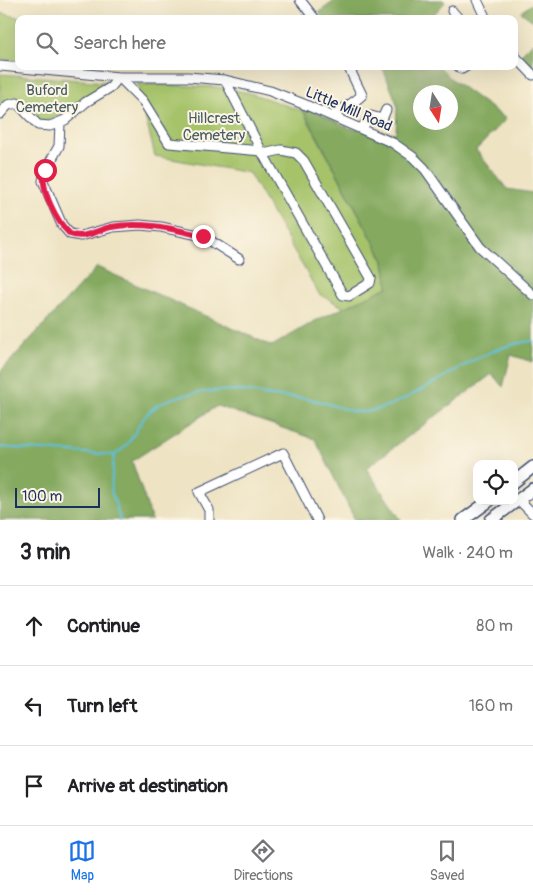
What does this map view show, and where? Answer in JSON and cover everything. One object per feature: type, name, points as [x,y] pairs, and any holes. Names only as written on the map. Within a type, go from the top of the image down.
[{"type":"main road","points":[[518,479],[533,467]]},
{"type":"main road","points":[[491,520],[533,489]]},
{"type":"main road","points":[[463,520],[484,505]]},
{"type":"street","points":[[300,0],[313,15]]},
{"type":"street","points":[[477,0],[484,15]]},
{"type":"street","points":[[452,11],[456,15]]},
{"type":"street","points":[[518,59],[533,76]]},
{"type":"street","name":"Little Mill Road","points":[[0,66],[15,67]]},
{"type":"street","name":"Little Mill Road","points":[[43,70],[119,77],[188,77],[225,80],[270,90],[361,128],[393,143],[425,169],[480,248],[533,295]]},
{"type":"street","points":[[333,116],[343,107],[354,104],[362,94],[350,70]]},
{"type":"street","points":[[2,110],[12,103],[17,103],[38,125],[44,127],[60,123],[86,102],[111,87],[119,77],[143,101],[169,143],[262,152],[288,151],[296,153],[304,161],[371,278],[370,284],[349,296],[343,295],[262,152],[225,80]]},
{"type":"street","points":[[361,128],[371,116],[382,119],[386,110]]},
{"type":"street","points":[[60,123],[58,146],[45,170],[43,181],[62,225],[70,234],[81,236],[113,227],[140,225],[161,227],[203,236],[239,259]]},
{"type":"street","points":[[209,520],[209,510],[199,492],[283,453],[318,520]]},
{"type":"street","points":[[519,500],[533,514]]},
{"type":"green space","points":[[336,0],[443,0],[445,2],[434,15],[321,15],[319,12]]},
{"type":"green space","points":[[533,3],[533,21],[521,12]]},
{"type":"green space","name":"Buford Cemetery","points":[[0,13],[15,16],[15,61],[0,59]]},
{"type":"green space","points":[[533,42],[533,69],[520,55]]},
{"type":"green space","points":[[384,70],[443,70],[450,78],[506,119],[476,150],[507,189],[533,193],[533,362],[511,355],[503,387],[492,374],[366,468],[401,520],[355,520],[315,439],[217,406],[132,461],[152,520],[0,520],[0,372],[97,267],[272,346],[315,321],[388,287],[384,261],[300,104],[350,128],[396,133],[397,104]]},
{"type":"green space","name":"Buford Cemetery","points":[[0,74],[106,82],[106,85],[59,117],[43,122],[37,119],[21,101],[9,100],[0,107]]},
{"type":"green space","name":"Hillcrest Cemetery","points":[[137,84],[217,87],[250,93],[303,111],[384,261],[388,287],[345,308],[319,294],[249,173],[155,156]]},
{"type":"waterway","points":[[0,447],[114,455],[127,444],[146,416],[158,405],[188,394],[211,391],[243,391],[302,398],[350,411],[370,411],[412,395],[490,352],[511,345],[533,341]]},
{"type":"waterway","points":[[114,455],[111,489],[120,520]]},
{"type":"route","points":[[45,170],[43,176],[44,187],[62,225],[70,234],[75,236],[89,235],[107,228],[140,225],[161,227],[203,236]]}]
